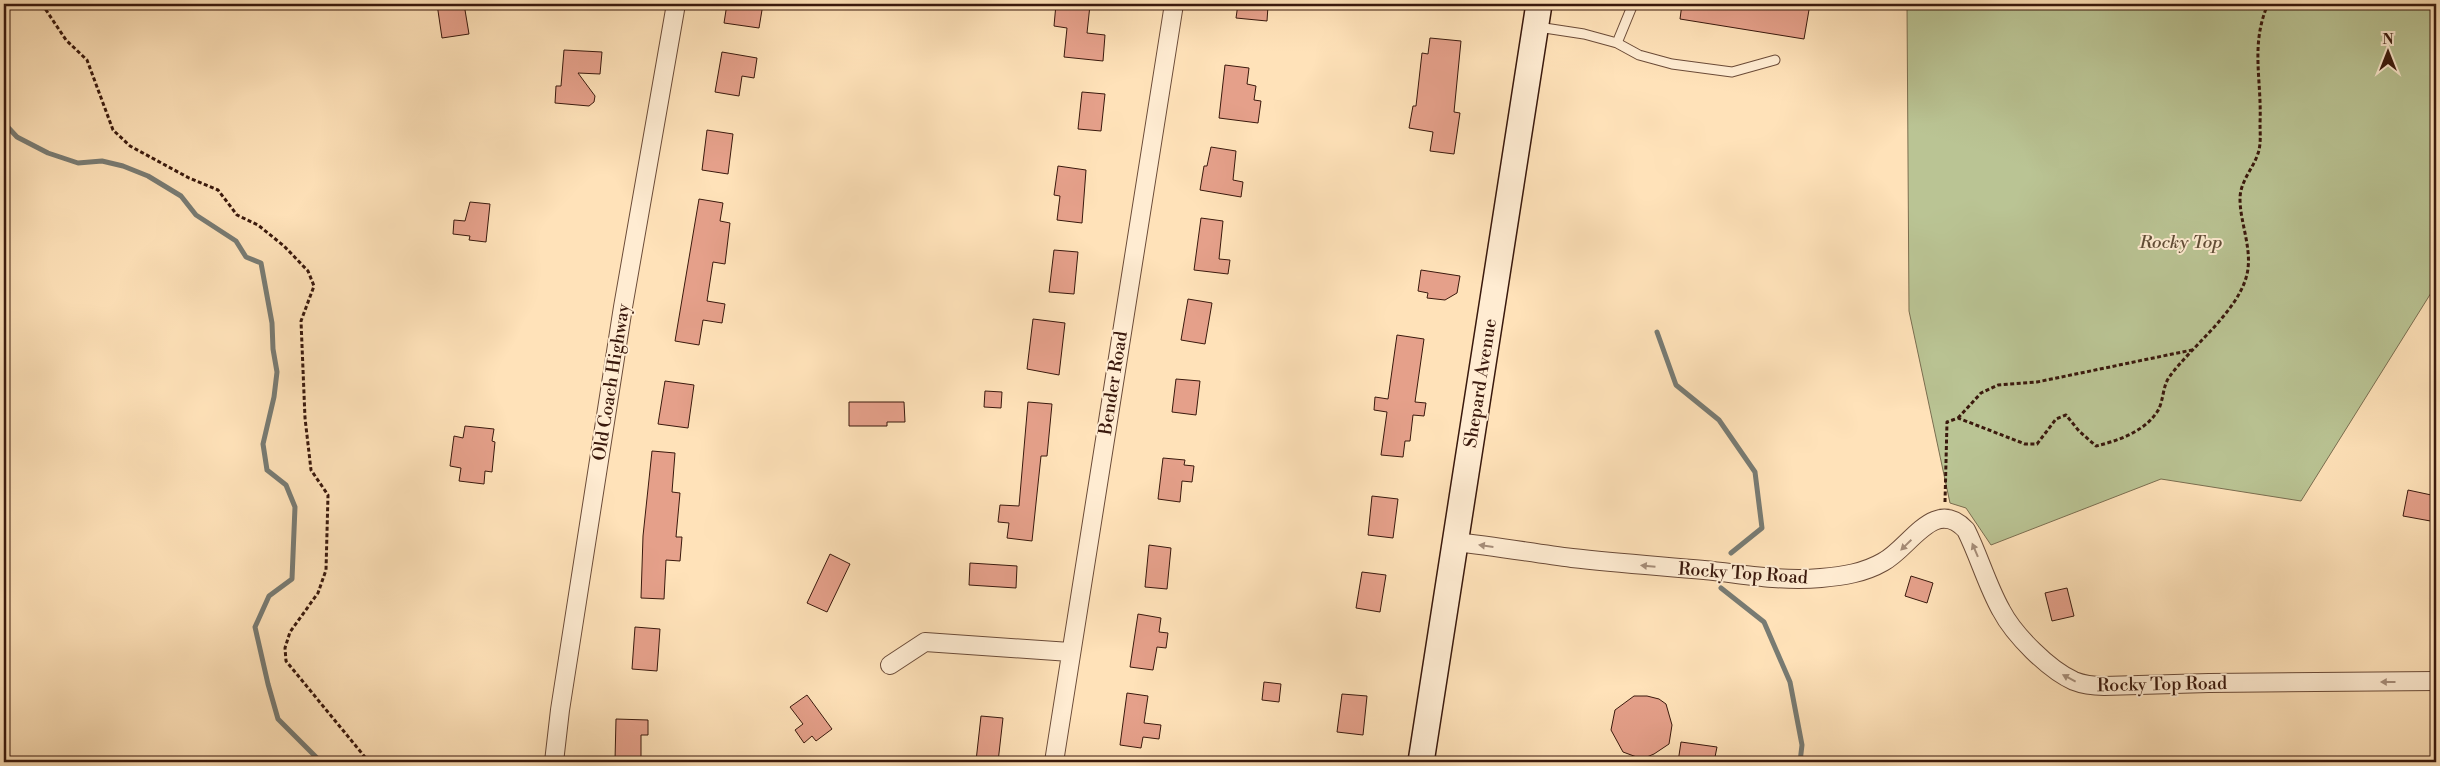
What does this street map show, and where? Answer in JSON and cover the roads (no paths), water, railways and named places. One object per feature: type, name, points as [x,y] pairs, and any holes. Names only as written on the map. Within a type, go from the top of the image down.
[{"type":"main road","name":"Shepard Avenue","points":[[1421,762],[1537,15]]},
{"type":"street","name":"Old Coach Highway","points":[[554,762],[560,710],[611,383],[676,4]]},
{"type":"street","name":"Bender Road","points":[[1054,762],[1174,4]]},
{"type":"street","name":"Rocky Top Road","points":[[1455,542],[1642,566],[1783,578],[1816,578],[1860,573],[1872,568],[1898,552],[1931,521],[1945,518],[1959,522],[1966,530],[1994,598],[2015,630],[2059,672],[2074,681],[2089,686],[2436,681]]},
{"type":"street","points":[[890,665],[925,642],[1070,652]]},
{"type":"lane","points":[[1617,43],[1633,4]]},
{"type":"lane","points":[[1537,15],[1584,34],[1617,43],[1639,54],[1672,64],[1732,72],[1775,60]]},
{"type":"waterway","points":[[4,123],[17,137],[48,153],[78,163],[102,161],[123,166],[148,176],[181,196],[196,215],[236,241],[246,257],[261,263],[272,323],[273,349],[277,372],[274,397],[263,444],[267,470],[286,485],[295,507],[292,579],[269,596],[255,627],[278,719],[321,762]]},
{"type":"waterway","points":[[1657,332],[1676,385],[1719,420],[1755,472],[1762,528],[1731,553]]},
{"type":"waterway","points":[[1721,588],[1764,622],[1790,682],[1802,745],[1800,762]]},
{"type":"park label","name":"Rocky Top","points":[[2181,242]]}]
